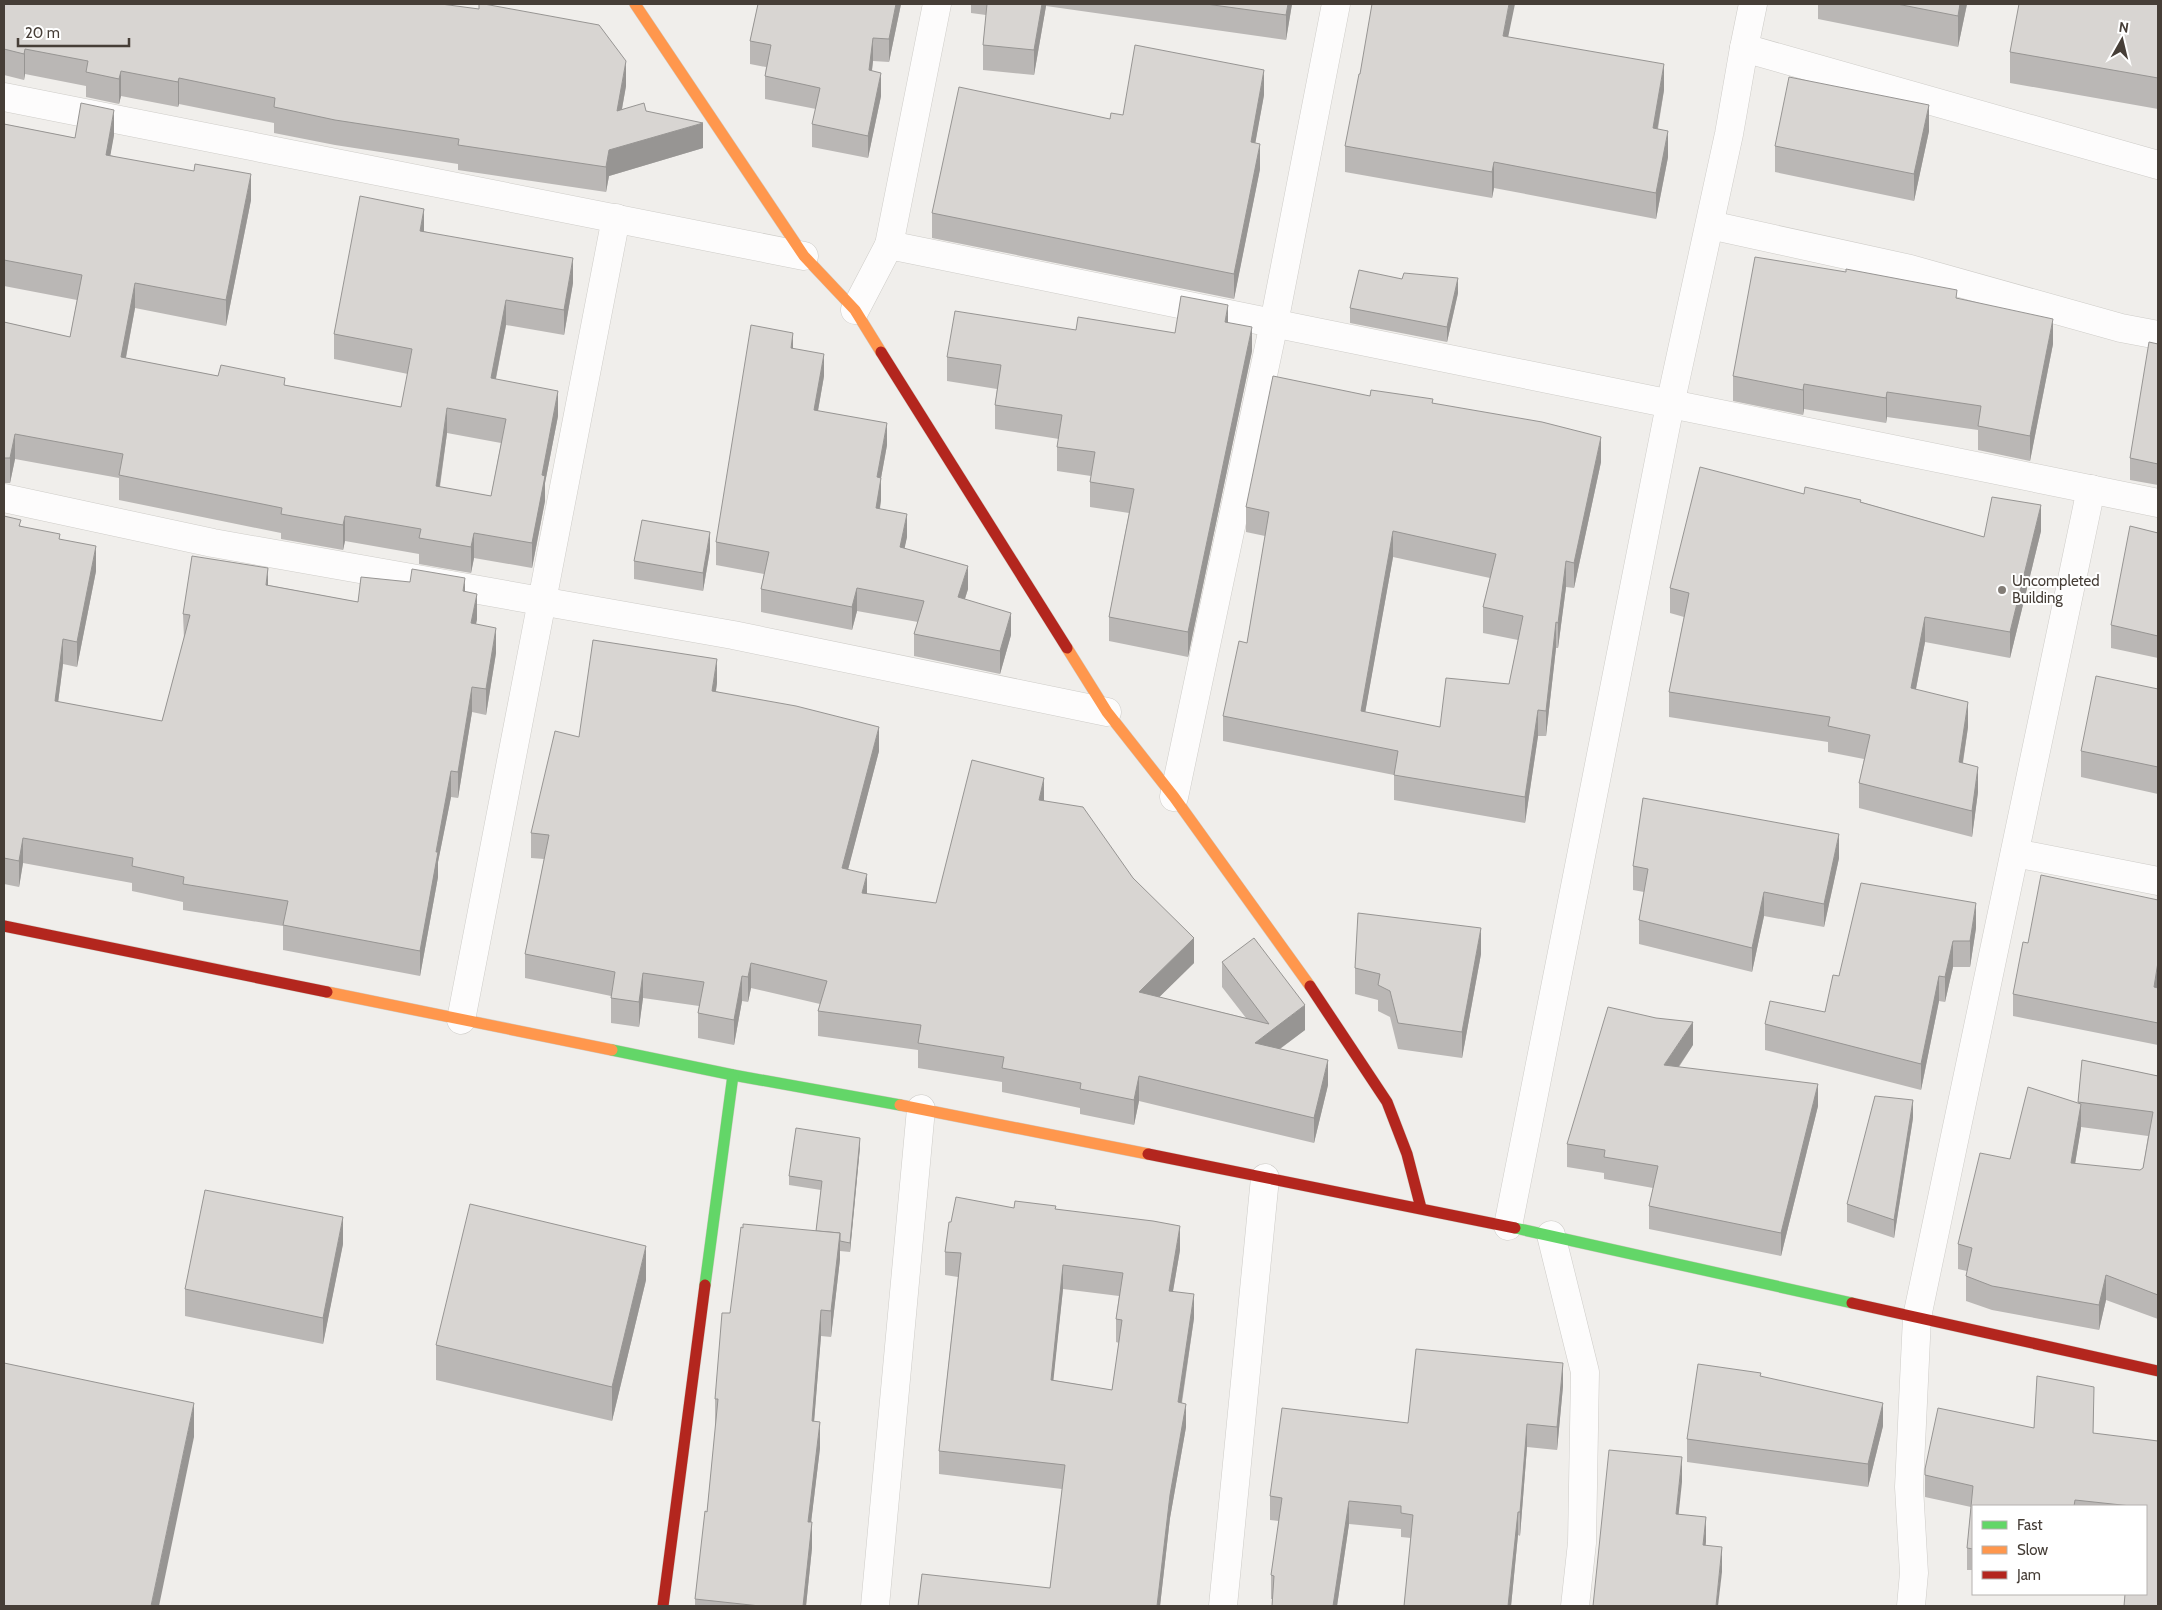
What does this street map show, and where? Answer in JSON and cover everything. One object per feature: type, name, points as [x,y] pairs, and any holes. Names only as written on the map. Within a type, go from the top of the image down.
[{"type":"street","points":[[635,4],[804,256],[855,310],[1107,712],[1174,797],[1297,967],[1387,1102],[1407,1154],[1421,1208]]},
{"type":"street","points":[[855,310],[889,245],[937,4]]},
{"type":"street","points":[[1174,797],[1274,323],[1336,4]]},
{"type":"street","points":[[1508,1226],[1670,405],[1730,134],[1753,4]]},
{"type":"street","points":[[1744,48],[2158,165]]},
{"type":"street","points":[[4,97],[804,256]]},
{"type":"street","points":[[461,1020],[616,218]]},
{"type":"street","points":[[1710,225],[1910,269],[2121,328],[2158,335]]},
{"type":"street","points":[[889,245],[2158,503]]},
{"type":"street","points":[[1911,1606],[1914,1573],[1909,1487],[1917,1317],[2091,489]]},
{"type":"street","points":[[4,498],[213,544],[733,635],[1107,712]]},
{"type":"street","points":[[2015,853],[2158,881]]},
{"type":"street","points":[[4,926],[734,1075],[921,1109],[1421,1208],[1551,1235],[2158,1371]]},
{"type":"street","points":[[663,1606],[672,1518],[734,1075]]},
{"type":"street","points":[[875,1606],[921,1109]]},
{"type":"street","points":[[1222,1606],[1265,1178]]},
{"type":"street","points":[[1551,1235],[1585,1372],[1582,1543],[1576,1606]]},
{"type":"building","points":[[4,4],[441,4],[479,9],[479,4],[484,4],[599,25],[626,61],[617,111],[644,103],[646,111],[703,123],[609,150],[606,167],[458,145],[459,139],[335,120],[274,107],[275,98],[179,78],[178,82],[121,71],[119,79],[86,72],[88,61],[25,49],[24,54],[4,49]]},
{"type":"building","points":[[758,4],[896,4],[889,39],[873,38],[869,70],[881,73],[868,136],[812,124],[820,88],[765,76],[771,45],[750,41]]},
{"type":"building","points":[[987,4],[1042,4],[1034,50],[983,45]]},
{"type":"building","points":[[1206,4],[1288,4],[1286,15]]},
{"type":"building","points":[[1372,4],[1509,4],[1503,36],[1664,64],[1653,128],[1668,131],[1656,193],[1494,162],[1492,172],[1345,146]]},
{"type":"building","points":[[1897,4],[1960,4],[1958,16]]},
{"type":"building","points":[[2019,4],[2158,4],[2158,78],[2010,52]]},
{"type":"building","points":[[1135,45],[1264,70],[1251,142],[1260,144],[1234,274],[932,213],[959,87],[1110,119],[1111,113],[1123,115]]},
{"type":"building","points":[[1789,77],[1929,105],[1914,174],[1775,146]]},
{"type":"building","points":[[81,103],[114,110],[106,155],[194,171],[195,164],[251,174],[226,300],[135,283],[121,357],[218,376],[221,365],[285,378],[284,385],[401,407],[412,349],[334,334],[360,196],[424,209],[420,231],[573,258],[564,310],[506,300],[491,378],[558,391],[542,475],[545,476],[532,543],[474,533],[471,547],[419,538],[421,529],[345,516],[343,525],[281,514],[282,508],[119,475],[123,454],[15,434],[10,458],[4,458],[4,322],[70,337],[82,275],[4,260],[4,124],[75,138]],"holes":[[[447,408],[506,419],[491,496],[436,486]]]},
{"type":"building","points":[[1755,257],[1846,272],[1846,269],[1957,290],[1956,298],[2053,319],[2030,436],[1978,426],[1981,406],[1887,392],[1886,398],[1804,384],[1803,390],[1733,376]]},
{"type":"building","points":[[1359,270],[1402,279],[1404,273],[1458,278],[1447,327],[1350,308]]},
{"type":"building","points":[[1181,296],[1228,305],[1225,322],[1252,327],[1188,632],[1109,617],[1134,489],[1090,482],[1095,452],[1057,447],[1062,415],[995,405],[1001,365],[947,357],[955,311],[1076,330],[1078,317],[1175,333]]},
{"type":"building","points":[[751,325],[793,333],[791,348],[824,354],[814,410],[887,423],[877,477],[881,478],[876,508],[907,514],[900,547],[968,566],[958,597],[1011,613],[1000,651],[914,634],[924,601],[857,588],[852,607],[761,589],[769,552],[716,542]]},
{"type":"building","points":[[2149,342],[2158,344],[2158,464],[2130,458]]},
{"type":"building","points":[[1273,376],[1370,396],[1371,390],[1433,399],[1432,403],[1542,422],[1601,437],[1574,563],[1566,561],[1558,623],[1556,622],[1546,711],[1538,710],[1525,797],[1394,775],[1398,751],[1223,716],[1239,641],[1247,643],[1269,512],[1246,507]],"holes":[[[1393,531],[1496,554],[1483,607],[1523,616],[1509,684],[1446,678],[1440,727],[1361,711]]]},
{"type":"building","points":[[1700,467],[1804,494],[1805,487],[1861,500],[1860,502],[1984,537],[1992,497],[2041,505],[2010,632],[1925,617],[1911,688],[1968,702],[1959,762],[1978,767],[1972,811],[1859,783],[1870,735],[1828,726],[1830,717],[1669,692],[1689,593],[1670,588]]},
{"type":"building","points":[[4,516],[21,520],[19,526],[60,534],[59,539],[96,546],[77,642],[63,639],[55,701],[162,721],[190,615],[183,614],[192,556],[268,568],[266,585],[358,602],[361,577],[410,582],[412,569],[465,578],[463,591],[477,594],[471,623],[496,628],[486,689],[472,687],[458,772],[451,771],[420,951],[283,925],[288,901],[183,884],[184,877],[132,866],[133,858],[23,838],[19,861],[4,858]]},
{"type":"building","points":[[642,520],[710,532],[703,573],[634,561]]},
{"type":"building","points":[[2130,526],[2158,533],[2158,636],[2111,625]]},
{"type":"building","points":[[593,640],[717,659],[712,691],[796,706],[879,727],[842,868],[867,874],[862,893],[936,903],[972,760],[1044,778],[1039,800],[1083,807],[1133,878],[1194,938],[1139,992],[1269,1024],[1222,962],[1254,938],[1305,1005],[1255,1043],[1328,1060],[1314,1118],[1139,1076],[1134,1100],[1080,1089],[1081,1083],[1002,1068],[1004,1057],[918,1043],[921,1025],[818,1011],[827,981],[751,963],[748,977],[742,976],[734,1020],[698,1013],[704,982],[643,973],[639,1002],[611,998],[615,972],[525,954],[549,835],[531,833],[555,731],[579,737]]},
{"type":"building","points":[[2096,676],[2158,689],[2158,767],[2081,751]]},
{"type":"building","points":[[1643,798],[1839,834],[1824,904],[1764,892],[1752,948],[1639,920],[1648,869],[1633,866]]},
{"type":"building","points":[[2041,875],[2158,900],[2158,962],[2154,987],[2158,988],[2158,1023],[2013,994],[2023,942],[2028,943]]},
{"type":"building","points":[[1861,883],[1976,903],[1970,941],[1953,941],[1945,977],[1939,976],[1921,1064],[1765,1024],[1770,1001],[1825,1012],[1833,975],[1839,976]]},
{"type":"building","points":[[1358,913],[1481,928],[1462,1032],[1398,1023],[1390,991],[1378,985],[1380,974],[1355,968]]},
{"type":"building","points":[[1608,1007],[1656,1018],[1693,1022],[1664,1065],[1818,1084],[1781,1233],[1649,1206],[1658,1166],[1604,1157],[1605,1150],[1567,1144]]},
{"type":"building","points":[[2082,1060],[2158,1076],[2158,1295],[2106,1275],[2099,1305],[1992,1286],[1966,1276],[1972,1248],[1958,1244],[1980,1153],[2010,1159],[2028,1087],[2081,1104],[2071,1163],[2140,1170],[2143,1168],[2153,1112],[2078,1102]]},
{"type":"building","points":[[1875,1096],[1913,1100],[1894,1220],[1847,1204]]},
{"type":"building","points":[[796,1128],[860,1138],[850,1243],[840,1241],[840,1233],[816,1231],[822,1181],[789,1176]]},
{"type":"building","points":[[205,1190],[343,1217],[323,1318],[185,1289]]},
{"type":"building","points":[[956,1197],[1014,1208],[1015,1201],[1056,1206],[1055,1209],[1180,1226],[1169,1291],[1194,1294],[1178,1402],[1186,1404],[1170,1495],[1157,1606],[918,1606],[922,1574],[1050,1588],[1065,1465],[939,1451],[961,1253],[945,1252],[949,1222],[951,1222]],"holes":[[[1063,1265],[1123,1273],[1116,1319],[1122,1320],[1112,1390],[1051,1380]]]},
{"type":"building","points":[[470,1204],[646,1246],[612,1387],[436,1345]]},
{"type":"building","points":[[743,1224],[840,1233],[831,1311],[821,1310],[812,1421],[820,1422],[808,1522],[812,1522],[803,1606],[760,1606],[695,1599],[705,1511],[707,1512],[718,1399],[715,1399],[722,1313],[730,1313],[741,1227],[743,1228]]},
{"type":"building","points":[[1416,1349],[1563,1363],[1557,1427],[1527,1424],[1520,1512],[1518,1512],[1508,1606],[1404,1606],[1413,1515],[1401,1513],[1401,1506],[1349,1501],[1333,1606],[1272,1606],[1274,1576],[1271,1575],[1282,1498],[1270,1496],[1282,1408],[1408,1423]]},
{"type":"building","points":[[4,1363],[194,1403],[151,1606],[4,1606]]},
{"type":"building","points":[[1698,1364],[1761,1373],[1760,1376],[1883,1403],[1868,1464],[1687,1439]]},
{"type":"building","points":[[2037,1376],[2094,1387],[2093,1433],[2158,1441],[2158,1606],[2124,1606],[2125,1595],[2147,1595],[2147,1505],[2122,1505],[2075,1500],[2074,1505],[1972,1505],[1972,1549],[1967,1548],[1973,1486],[1925,1475],[1938,1408],[2034,1428]]},
{"type":"building","points":[[1609,1450],[1682,1457],[1676,1514],[1706,1517],[1703,1545],[1722,1547],[1716,1606],[1593,1606]]},
{"type":"traffic: fast","points":[[612,1050],[733,1075],[900,1105]]},
{"type":"traffic: fast","points":[[705,1285],[733,1075]]},
{"type":"traffic: fast","points":[[1515,1228],[1852,1303]]},
{"type":"traffic: slow","points":[[635,4],[804,256],[855,310],[881,352]]},
{"type":"traffic: slow","points":[[1067,648],[1107,712],[1174,797],[1310,986]]},
{"type":"traffic: slow","points":[[327,992],[612,1050]]},
{"type":"traffic: slow","points":[[900,1105],[1148,1154]]},
{"type":"traffic: jam","points":[[881,352],[1067,648]]},
{"type":"traffic: jam","points":[[4,926],[327,992]]},
{"type":"traffic: jam","points":[[1310,986],[1387,1102],[1407,1154],[1421,1208]]},
{"type":"traffic: jam","points":[[1148,1154],[1515,1228]]},
{"type":"traffic: jam","points":[[663,1606],[705,1285]]},
{"type":"traffic: jam","points":[[1852,1303],[2158,1371]]},
{"type":"place","name":"Uncompleted Building","points":[[2002,590]]}]
